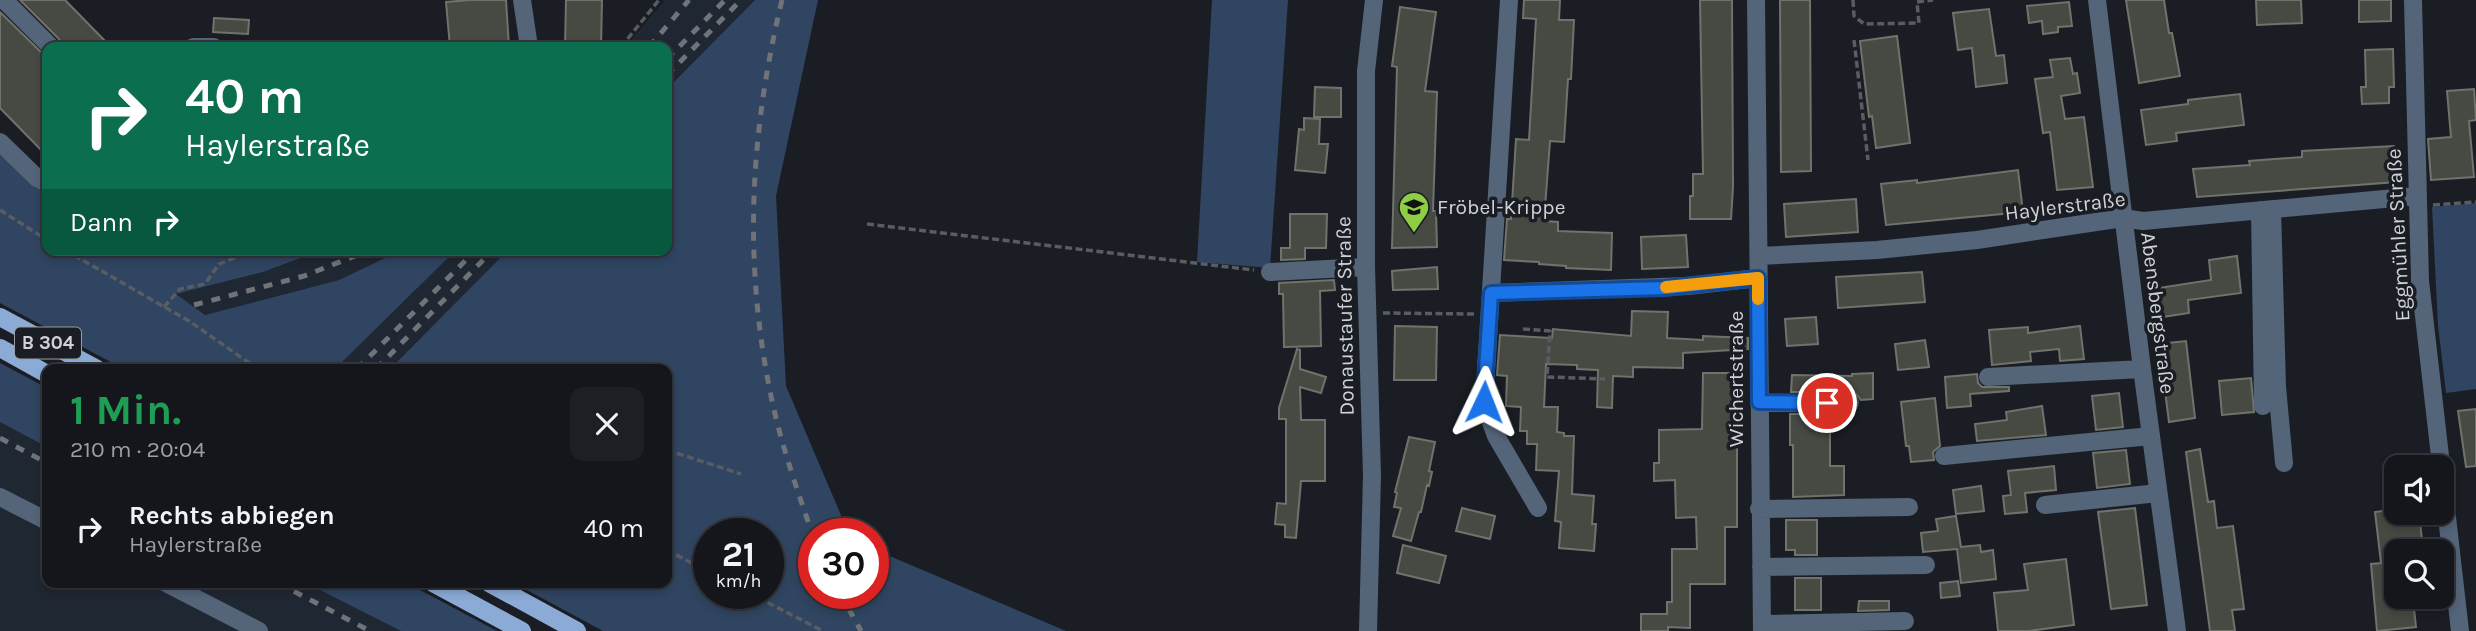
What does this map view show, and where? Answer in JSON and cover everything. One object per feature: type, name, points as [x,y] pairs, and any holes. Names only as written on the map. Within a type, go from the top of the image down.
[{"type":"main road","name":"B 304","points":[[0,317],[88,364]]},
{"type":"main road","name":"B 304","points":[[0,348],[42,371]]},
{"type":"main road","points":[[442,588],[522,631]]},
{"type":"main road","points":[[498,588],[577,631]]},
{"type":"street","points":[[4,0],[46,42]]},
{"type":"street","points":[[522,0],[528,42]]},
{"type":"street","name":"Donaustaufer Straße","points":[[1368,631],[1372,475],[1366,267],[1366,71],[1374,0]]},
{"type":"street","points":[[1509,0],[1484,402],[1496,436],[1538,508]]},
{"type":"street","name":"Wichertstraße","points":[[1756,0],[1762,627]]},
{"type":"street","name":"Abensbergstraße","points":[[2097,0],[2177,631]]},
{"type":"street","name":"Eggmühler Straße","points":[[2413,0],[2420,281],[2460,631]]},
{"type":"street","points":[[0,142],[42,180]]},
{"type":"street","name":"Haylerstraße","points":[[1759,256],[1877,250],[1977,240],[2123,218],[2143,221],[2266,209],[2417,201]]},
{"type":"street","points":[[2263,406],[2266,209]]},
{"type":"street","points":[[2266,209],[2284,463]]},
{"type":"street","points":[[1270,272],[1366,267]]},
{"type":"street","points":[[1491,293],[1674,287],[1758,278]]},
{"type":"street","points":[[2029,367],[2142,370]]},
{"type":"street","points":[[1987,377],[2142,370]]},
{"type":"street","points":[[2011,387],[2142,370]]},
{"type":"street","points":[[1759,402],[1850,403]]},
{"type":"street","points":[[1944,456],[2151,436]]},
{"type":"street","points":[[2045,505],[2158,493]]},
{"type":"street","points":[[0,497],[42,518]]},
{"type":"street","points":[[1759,509],[1909,507]]},
{"type":"street","points":[[1761,567],[1926,565]]},
{"type":"street","points":[[176,588],[259,631]]},
{"type":"street","points":[[1762,627],[1905,621]]},
{"type":"path","points":[[625,42],[659,0]]},
{"type":"path","points":[[1853,0],[1854,16],[1864,24],[1919,23],[1917,2],[1933,0]]},
{"type":"path","points":[[1854,40],[1868,160]]},
{"type":"path","points":[[2417,201],[2476,202]]},
{"type":"path","points":[[0,210],[42,237]]},
{"type":"path","points":[[867,224],[1270,272]]},
{"type":"path","points":[[75,256],[190,321],[251,364]]},
{"type":"path","points":[[164,307],[180,289],[205,284],[219,264],[239,256]]},
{"type":"path","points":[[1368,313],[1490,314]]},
{"type":"path","points":[[1523,329],[1550,331],[1547,377],[1605,379]]},
{"type":"path","points":[[672,452],[741,474]]},
{"type":"path","points":[[672,553],[693,564]]},
{"type":"path","points":[[780,609],[823,631]]},
{"type":"shaded area","points":[[665,0],[755,0],[672,84],[672,42],[629,42]]},
{"type":"shaded area","points":[[755,0],[818,0],[776,196],[786,386],[842,518],[798,518],[798,609],[889,609],[889,556],[1066,631],[603,631],[523,588],[672,588],[672,364],[395,364],[502,256],[672,256],[672,84]]},
{"type":"shaded area","points":[[1212,0],[1288,0],[1270,268],[1197,262]]},
{"type":"shaded area","points":[[0,142],[42,180],[42,256],[306,256],[263,272],[176,294],[205,315],[339,280],[389,256],[450,256],[340,364],[115,364],[0,303]]},
{"type":"shaded area","points":[[2476,203],[2476,389],[2446,393],[2438,325],[2432,207]]},
{"type":"shaded area","points":[[306,256],[389,256],[339,280],[205,315],[176,294],[263,272]]},
{"type":"shaded area","points":[[450,256],[502,256],[395,364],[340,364]]},
{"type":"shaded area","points":[[0,363],[42,385],[42,444],[0,422]]},
{"type":"shaded area","points":[[0,422],[42,444],[42,588],[316,588],[401,631],[0,631]]},
{"type":"shaded area","points":[[316,588],[416,588],[497,631],[401,631]]},
{"type":"building","points":[[20,0],[65,0],[106,42],[60,42]]},
{"type":"building","points":[[506,0],[509,42],[450,42],[446,2]]},
{"type":"building","points":[[566,0],[602,0],[601,42],[565,42]]},
{"type":"building","points":[[1524,0],[1560,0],[1559,20],[1574,20],[1564,142],[1550,141],[1544,221],[1558,222],[1558,231],[1612,233],[1611,270],[1566,268],[1539,262],[1504,260],[1507,219],[1511,219],[1516,139],[1529,140],[1536,19],[1523,18]]},
{"type":"building","points":[[1700,0],[1732,0],[1731,219],[1690,219],[1693,174],[1703,174]]},
{"type":"building","points":[[1780,0],[1810,0],[1811,171],[1781,172]]},
{"type":"building","points":[[2126,0],[2164,0],[2180,76],[2139,83]]},
{"type":"building","points":[[2256,0],[2301,0],[2302,23],[2257,25]]},
{"type":"building","points":[[2359,0],[2391,0],[2391,21],[2359,22]]},
{"type":"building","points":[[2069,2],[2072,26],[2058,27],[2058,32],[2043,34],[2042,21],[2029,23],[2027,6]]},
{"type":"building","points":[[1400,7],[1436,12],[1425,91],[1437,92],[1433,211],[1436,211],[1437,247],[1392,248],[1397,67],[1392,66]]},
{"type":"building","points":[[1989,9],[1996,56],[2004,55],[2007,83],[1976,87],[1972,48],[1958,50],[1953,13]]},
{"type":"building","points":[[0,12],[42,53],[42,151],[0,108]]},
{"type":"building","points":[[214,18],[249,20],[248,34],[213,32]]},
{"type":"building","points":[[1897,36],[1910,143],[1876,148],[1872,116],[1869,117],[1860,41]]},
{"type":"building","points":[[2393,49],[2394,87],[2389,87],[2389,103],[2362,104],[2361,87],[2366,87],[2365,50]]},
{"type":"building","points":[[2070,58],[2073,74],[2077,73],[2080,93],[2061,96],[2065,119],[2084,117],[2093,187],[2057,190],[2050,132],[2043,133],[2035,79],[2053,77],[2050,60]]},
{"type":"building","points":[[1315,87],[1341,88],[1341,117],[1314,117]]},
{"type":"building","points":[[2474,89],[2476,120],[2469,121],[2474,177],[2431,180],[2428,139],[2451,137],[2447,91]]},
{"type":"building","points":[[2240,94],[2244,125],[2176,133],[2177,141],[2146,145],[2141,110],[2188,104],[2188,100]]},
{"type":"building","points":[[1304,118],[1320,119],[1319,144],[1328,144],[1325,173],[1295,170],[1299,129],[1304,130]]},
{"type":"building","points":[[2394,146],[2397,182],[2197,197],[2193,169],[2250,165],[2249,161],[2302,157],[2302,151]]},
{"type":"building","points":[[2018,170],[2023,212],[1886,225],[1881,184],[1917,180],[1917,183]]},
{"type":"building","points":[[1856,199],[1858,232],[1786,237],[1784,204]]},
{"type":"building","points":[[1290,214],[1327,214],[1326,248],[1305,248],[1305,259],[1281,260],[1281,248],[1290,248]]},
{"type":"building","points":[[1686,235],[1688,267],[1642,269],[1641,237]]},
{"type":"building","points":[[2237,256],[2241,293],[2188,300],[2189,313],[2156,318],[2152,289],[2211,280],[2209,260]]},
{"type":"building","points":[[1437,267],[1438,289],[1393,290],[1392,271]]},
{"type":"building","points":[[1922,272],[1925,302],[1838,308],[1836,277]]},
{"type":"building","points":[[1334,280],[1335,290],[1320,291],[1321,346],[1284,347],[1283,294],[1279,294],[1279,283]]},
{"type":"building","points":[[1632,311],[1668,312],[1667,338],[1748,338],[1748,349],[1683,353],[1683,368],[1633,367],[1633,377],[1613,376],[1612,408],[1597,407],[1598,370],[1577,369],[1577,365],[1546,364],[1544,407],[1558,407],[1557,432],[1564,433],[1564,436],[1574,436],[1572,494],[1594,496],[1592,524],[1596,524],[1594,551],[1559,548],[1561,522],[1555,521],[1559,471],[1536,470],[1537,444],[1527,444],[1527,431],[1520,431],[1521,407],[1506,406],[1507,376],[1497,375],[1500,335],[1552,338],[1553,329],[1631,336]]},
{"type":"building","points":[[1816,317],[1818,344],[1787,346],[1785,319]]},
{"type":"building","points":[[1395,326],[1437,327],[1436,380],[1394,380]]},
{"type":"building","points":[[2080,326],[2084,359],[2060,361],[2059,349],[2030,352],[2031,361],[1992,365],[1989,330],[2028,327],[2028,333]]},
{"type":"building","points":[[1925,340],[1929,367],[1898,370],[1895,344]]},
{"type":"building","points":[[2186,341],[2195,418],[2169,422],[2159,344]]},
{"type":"building","points":[[1297,349],[1300,350],[1300,369],[1326,377],[1321,393],[1300,387],[1301,420],[1325,420],[1325,481],[1301,481],[1296,538],[1285,537],[1285,525],[1275,524],[1277,503],[1286,504],[1286,419],[1279,419],[1279,408]]},
{"type":"building","points":[[1703,373],[1735,373],[1734,388],[1737,388],[1737,527],[1725,527],[1725,584],[1690,584],[1690,628],[1668,627],[1668,631],[1641,631],[1641,614],[1667,614],[1667,602],[1672,602],[1672,549],[1697,549],[1696,517],[1676,518],[1675,480],[1654,481],[1654,463],[1659,463],[1659,430],[1702,429]]},
{"type":"building","points":[[1873,373],[1873,399],[1861,400],[1850,392],[1791,392],[1792,375],[1852,376]]},
{"type":"building","points":[[1977,374],[1978,383],[1982,387],[2009,387],[2009,391],[1970,394],[1971,406],[1947,408],[1945,377]]},
{"type":"building","points":[[2251,378],[2254,412],[2222,415],[2219,381]]},
{"type":"building","points":[[2119,393],[2123,427],[2096,430],[2092,396]]},
{"type":"building","points":[[1935,398],[1940,446],[1933,452],[1934,460],[1911,462],[1909,446],[1906,446],[1901,402]]},
{"type":"building","points":[[2042,406],[2046,435],[1977,441],[1975,424],[2007,420],[2006,412]]},
{"type":"building","points":[[2476,409],[2476,466],[2466,467],[2458,411]]},
{"type":"building","points":[[1790,414],[1844,414],[1844,425],[1830,425],[1830,466],[1844,466],[1844,495],[1793,497]]},
{"type":"building","points":[[1409,437],[1435,442],[1429,486],[1427,485],[1411,541],[1393,536],[1401,508],[1394,507],[1395,492]]},
{"type":"building","points":[[2200,449],[2208,502],[2214,501],[2217,528],[2233,526],[2244,609],[2232,610],[2235,631],[2210,631],[2186,452]]},
{"type":"building","points":[[2126,450],[2130,484],[2097,488],[2093,453]]},
{"type":"building","points":[[2054,466],[2056,490],[2025,493],[2027,512],[2005,514],[2003,496],[2011,495],[2008,471]]},
{"type":"building","points":[[1981,486],[1984,511],[1956,514],[1953,490]]},
{"type":"building","points":[[1462,508],[1495,516],[1490,539],[1456,531]]},
{"type":"building","points":[[2135,508],[2147,605],[2111,609],[2098,512]]},
{"type":"building","points":[[2384,511],[2384,525],[2420,525],[2422,539],[2384,539],[2384,609],[2414,609],[2416,627],[2377,631],[2371,564],[2381,563],[2375,512]]},
{"type":"building","points":[[1956,516],[1961,547],[1980,545],[1981,552],[1993,550],[1996,579],[1961,583],[1957,549],[1923,552],[1921,533],[1938,531],[1936,519]]},
{"type":"building","points":[[1786,520],[1817,520],[1817,555],[1795,555],[1795,550],[1786,550]]},
{"type":"building","points":[[1403,545],[1446,556],[1439,583],[1397,573]]},
{"type":"building","points":[[2066,559],[2074,625],[2029,631],[1998,631],[1994,593],[2028,590],[2024,564]]},
{"type":"building","points":[[1795,578],[1821,578],[1821,610],[1795,610]]},
{"type":"building","points":[[1958,581],[1960,596],[1941,598],[1940,583]]},
{"type":"building","points":[[1859,601],[1889,601],[1889,610],[1858,611]]},
{"type":"railway","points":[[653,42],[689,0]]},
{"type":"railway","points":[[672,54],[725,0]]},
{"type":"railway","points":[[672,70],[741,0]]},
{"type":"railway","points":[[782,0],[771,49],[757,148],[754,197],[756,296],[775,414],[807,518]]},
{"type":"railway","points":[[194,305],[304,276],[355,256]]},
{"type":"railway","points":[[362,364],[470,256]]},
{"type":"railway","points":[[381,364],[487,256]]},
{"type":"railway","points":[[0,438],[42,460]]},
{"type":"railway","points":[[288,588],[370,631]]},
{"type":"railway","points":[[849,609],[861,631]]},
{"type":"slow traffic","points":[[1666,287],[1758,278],[1758,299]]},
{"type":"place","name":"Fröbel-Krippe","points":[[1414,234]]},
{"type":"route","points":[[1484,402],[1491,293],[1665,288],[1758,278],[1759,402],[1827,403]]}]
